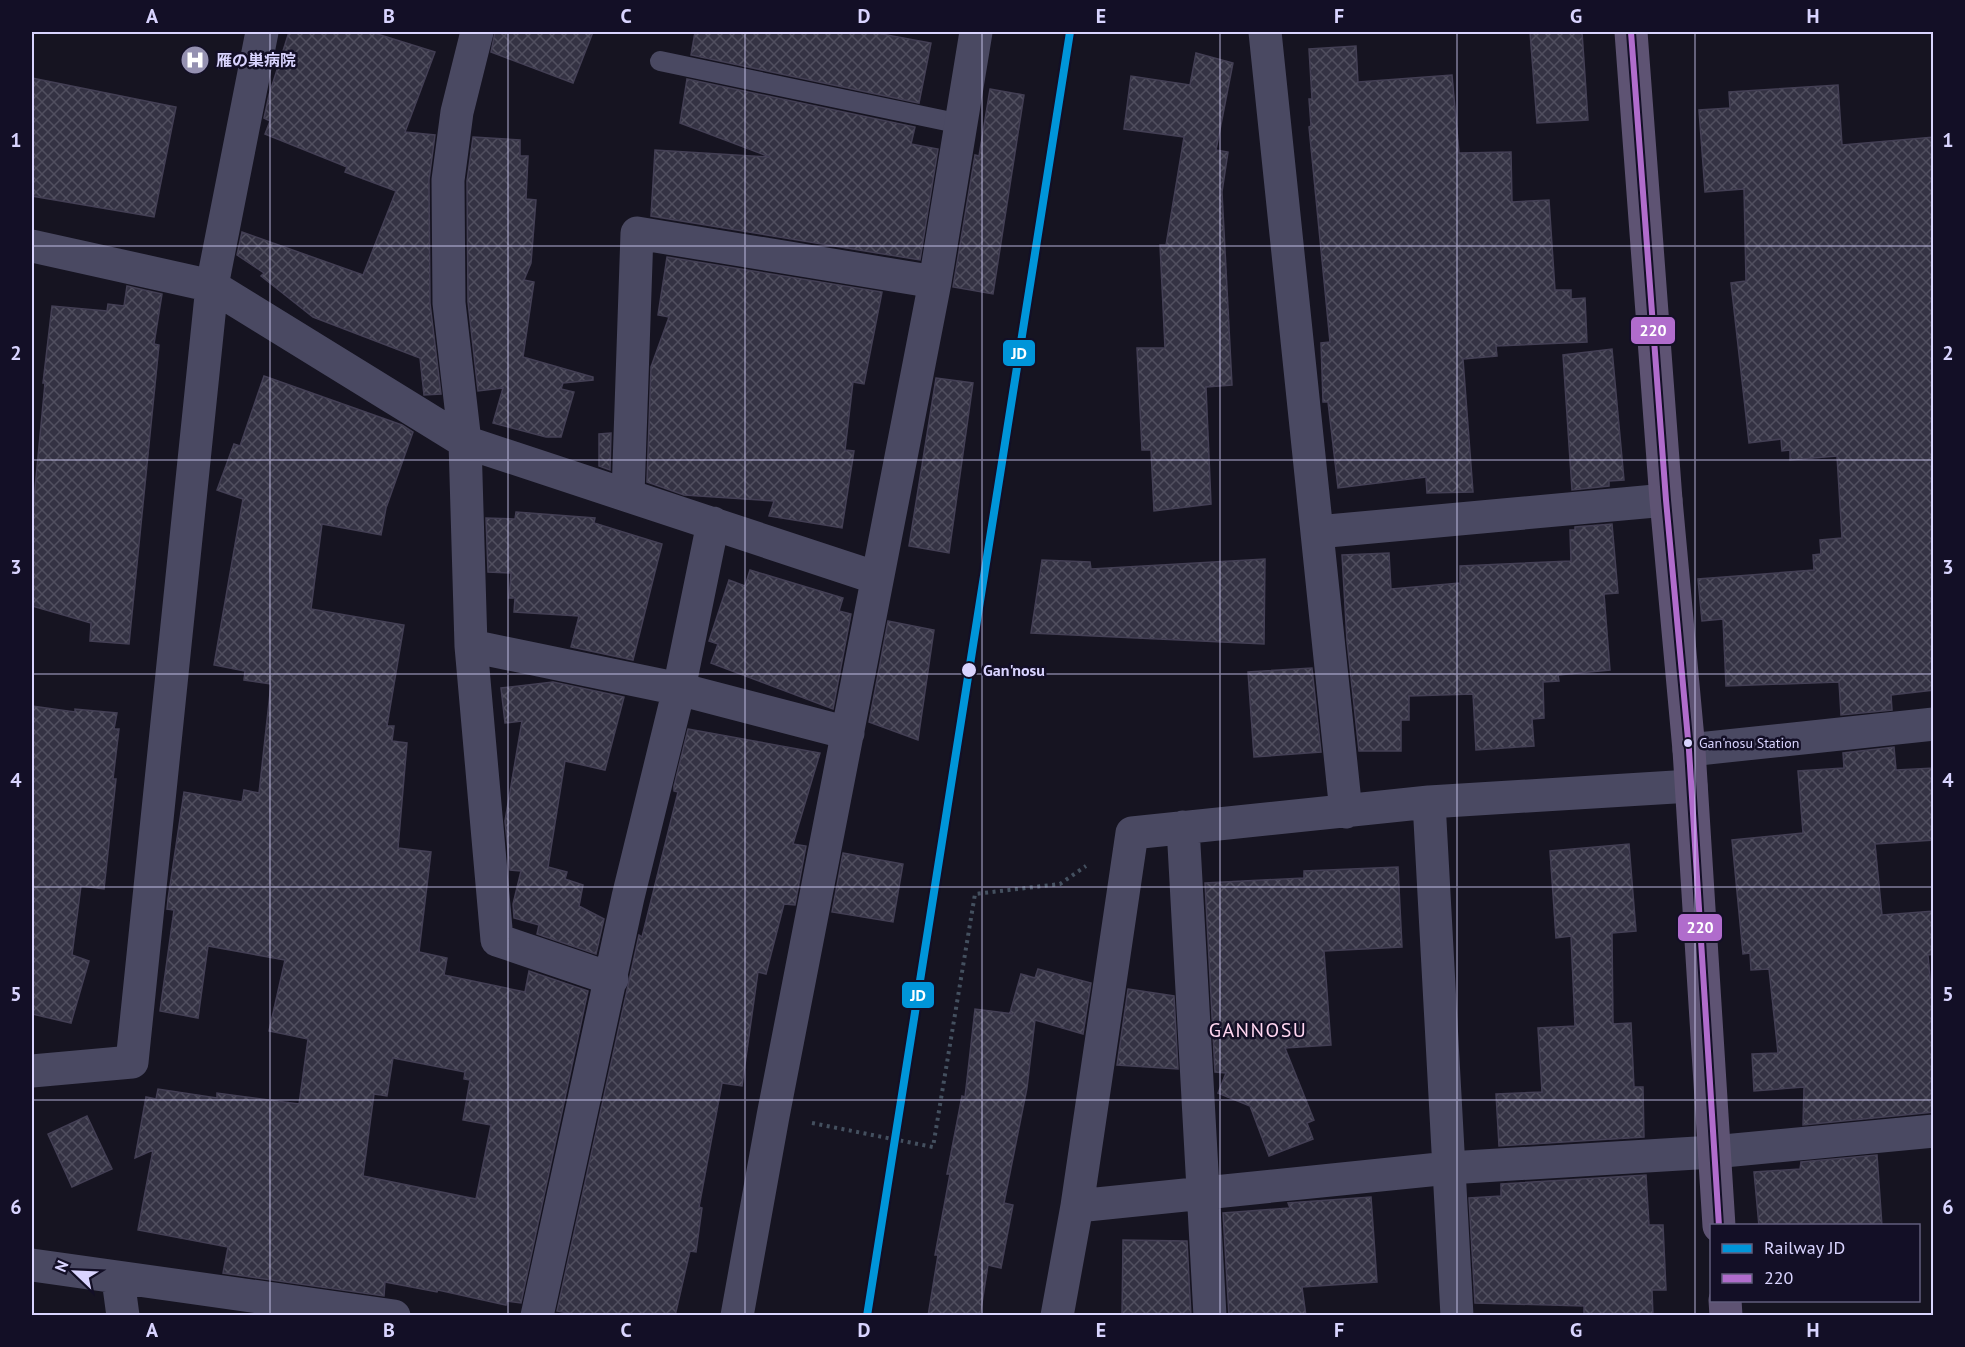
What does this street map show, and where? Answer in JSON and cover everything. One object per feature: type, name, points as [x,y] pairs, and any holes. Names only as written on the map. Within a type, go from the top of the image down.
[{"type":"main road","points":[[1631,32],[1666,500],[1689,750],[1719,1224]]},
{"type":"street","points":[[32,1071],[132,1062],[212,286],[262,32]]},
{"type":"street","points":[[477,32],[457,112],[448,180],[449,303],[465,442],[471,646],[497,940],[612,979]]},
{"type":"street","points":[[737,1316],[773,1116],[935,282],[976,32]]},
{"type":"street","points":[[1265,32],[1346,812]]},
{"type":"street","points":[[628,495],[637,233],[935,282]]},
{"type":"street","points":[[32,246],[212,286],[465,442],[878,578]]},
{"type":"street","points":[[1317,532],[1666,500]]},
{"type":"street","points":[[537,1316],[628,897],[679,689],[713,523]]},
{"type":"street","points":[[471,646],[679,689],[848,733]]},
{"type":"street","points":[[1689,750],[1934,724]]},
{"type":"street","points":[[1057,1316],[1077,1206],[1132,833],[1429,802],[1691,786]]},
{"type":"street","points":[[1429,802],[1457,1316]]},
{"type":"street","points":[[1183,826],[1210,1316]]},
{"type":"street","points":[[1077,1206],[1449,1168],[1713,1152],[1934,1131]]},
{"type":"street","points":[[32,1265],[118,1279],[394,1316]]},
{"type":"street","points":[[118,1279],[123,1316]]},
{"type":"lane","points":[[660,61],[961,124]]},
{"type":"path","points":[[773,1116],[933,1147],[975,894],[1060,884],[1132,833]]},
{"type":"building","points":[[289,32],[371,32],[435,52],[405,132],[435,135],[429,180],[430,303],[441,394],[424,395],[420,358],[313,317],[261,276],[264,273],[237,255],[242,232],[363,275],[396,191],[345,172],[347,167],[265,134],[270,121],[264,118],[269,95]]},
{"type":"building","points":[[495,32],[593,32],[573,83],[491,52]]},
{"type":"building","points":[[695,32],[871,32],[931,43],[919,103],[691,55]]},
{"type":"building","points":[[1530,32],[1582,32],[1588,120],[1537,123]]},
{"type":"building","points":[[1356,46],[1358,82],[1452,75],[1459,153],[1511,152],[1512,202],[1549,200],[1555,290],[1571,290],[1571,299],[1585,298],[1587,342],[1496,346],[1497,356],[1463,359],[1473,492],[1427,493],[1426,477],[1338,488],[1328,402],[1323,402],[1321,343],[1330,342],[1309,127],[1311,126],[1309,99],[1312,99],[1309,49]]},
{"type":"building","points":[[1196,53],[1233,63],[1216,150],[1228,152],[1222,192],[1232,385],[1206,387],[1211,504],[1154,511],[1151,450],[1142,450],[1137,348],[1165,348],[1160,245],[1166,245],[1184,137],[1124,129],[1131,76],[1190,85]]},
{"type":"building","points":[[32,78],[176,107],[154,217],[32,196]]},
{"type":"building","points":[[687,79],[915,127],[911,144],[938,149],[920,260],[651,216],[655,150],[770,157],[680,123]]},
{"type":"building","points":[[1838,85],[1842,145],[1934,137],[1934,690],[1891,695],[1892,710],[1841,715],[1839,682],[1726,686],[1723,619],[1702,621],[1698,579],[1814,570],[1813,555],[1821,554],[1820,540],[1842,538],[1837,456],[1790,460],[1790,450],[1782,451],[1781,439],[1749,443],[1731,283],[1746,281],[1744,189],[1705,192],[1699,110],[1730,108],[1729,92]]},
{"type":"building","points":[[990,89],[1024,95],[993,294],[953,287],[975,155],[979,156]]},
{"type":"building","points":[[473,137],[520,140],[520,156],[528,156],[526,199],[536,200],[531,263],[524,280],[534,282],[523,357],[593,377],[593,380],[563,383],[561,389],[574,392],[561,437],[546,437],[493,423],[503,388],[478,391],[468,302],[467,181]]},
{"type":"building","points":[[667,257],[882,292],[864,384],[853,382],[845,450],[854,451],[842,528],[769,516],[774,501],[684,495],[647,482],[651,367],[669,317],[658,315]]},
{"type":"building","points":[[127,286],[162,294],[154,344],[159,345],[129,644],[90,641],[91,623],[32,606],[32,520],[52,306],[107,311],[108,304],[124,306]]},
{"type":"building","points":[[1612,349],[1624,480],[1609,481],[1609,486],[1572,490],[1563,355]]},
{"type":"building","points":[[264,376],[402,425],[413,432],[386,508],[381,535],[322,524],[311,609],[404,625],[387,726],[394,726],[392,741],[407,743],[398,848],[431,852],[419,952],[447,958],[444,975],[525,992],[529,971],[588,991],[521,1303],[507,1301],[506,1305],[438,1290],[437,1292],[385,1282],[384,1296],[223,1273],[228,1247],[138,1230],[153,1150],[135,1158],[146,1097],[156,1099],[158,1089],[217,1098],[217,1093],[299,1104],[308,1039],[269,1031],[285,960],[208,946],[198,1018],[160,1011],[174,910],[167,909],[168,899],[184,792],[242,802],[244,790],[259,793],[271,684],[244,680],[245,671],[214,665],[243,499],[217,490],[234,444],[240,446]],"holes":[[[393,1058],[465,1072],[464,1079],[470,1080],[463,1120],[491,1125],[476,1199],[363,1176],[374,1094],[387,1096]]]},
{"type":"building","points":[[936,378],[973,383],[949,553],[909,546]]},
{"type":"building","points":[[611,433],[610,470],[599,466],[599,434]]},
{"type":"building","points":[[516,512],[595,518],[594,523],[662,544],[633,660],[571,647],[579,616],[514,612],[515,598],[509,598],[511,573],[488,572],[486,518],[515,519]]},
{"type":"building","points":[[1612,524],[1618,593],[1604,594],[1610,670],[1558,675],[1559,681],[1543,682],[1544,718],[1532,719],[1534,746],[1476,750],[1473,694],[1409,696],[1409,720],[1401,720],[1401,751],[1359,751],[1347,641],[1342,555],[1389,553],[1391,589],[1460,583],[1460,566],[1571,561],[1570,530],[1575,530],[1575,527]]},
{"type":"building","points":[[1265,559],[1264,644],[1031,633],[1042,560],[1090,562],[1091,569]]},
{"type":"building","points":[[750,570],[843,598],[839,611],[851,614],[833,709],[711,663],[718,644],[709,641],[729,580],[745,586]]},
{"type":"building","points":[[888,621],[934,630],[918,740],[869,722]]},
{"type":"building","points":[[1312,668],[1321,752],[1254,757],[1248,672]]},
{"type":"building","points":[[553,682],[624,697],[605,770],[565,761],[548,867],[567,872],[565,879],[583,885],[579,906],[604,919],[596,954],[537,934],[539,925],[514,918],[513,904],[521,871],[510,870],[505,821],[522,721],[505,723],[501,688]]},
{"type":"building","points":[[32,706],[75,712],[75,709],[117,713],[114,729],[119,729],[104,889],[81,886],[72,955],[89,961],[71,1023],[32,1014]]},
{"type":"building","points":[[688,729],[820,753],[793,844],[806,846],[795,905],[784,904],[766,974],[758,972],[742,1086],[722,1083],[699,1207],[702,1208],[696,1252],[690,1251],[675,1316],[582,1316],[557,1311],[639,935],[642,937],[678,792],[674,791],[674,786]]},
{"type":"building","points":[[1894,747],[1896,770],[1934,768],[1934,840],[1875,844],[1882,915],[1934,911],[1934,954],[1928,955],[1934,1022],[1934,1112],[1803,1125],[1804,1087],[1754,1091],[1752,1054],[1778,1053],[1769,969],[1751,970],[1750,953],[1743,954],[1732,840],[1803,833],[1798,771],[1844,768],[1843,753]]},
{"type":"building","points":[[1629,844],[1636,931],[1612,933],[1613,1024],[1631,1023],[1634,1087],[1643,1087],[1644,1137],[1499,1146],[1496,1094],[1542,1092],[1538,1028],[1575,1026],[1571,936],[1556,938],[1550,851]]},
{"type":"building","points":[[843,853],[903,864],[893,922],[832,912]]},
{"type":"building","points":[[1398,867],[1402,947],[1324,951],[1331,1045],[1285,1048],[1314,1120],[1307,1123],[1313,1139],[1269,1156],[1250,1106],[1218,1093],[1226,1073],[1215,1072],[1205,883],[1304,878],[1304,871]]},
{"type":"building","points":[[1038,969],[1091,983],[1083,1034],[1035,1020],[1027,1088],[1004,1203],[1013,1205],[1001,1268],[988,1265],[980,1316],[928,1316],[938,1255],[935,1255],[950,1174],[947,1174],[962,1096],[965,1097],[975,1009],[1014,1014],[1010,1013],[1021,974],[1035,978]]},
{"type":"building","points":[[1128,989],[1174,996],[1178,1069],[1117,1065]]},
{"type":"building","points":[[87,1116],[112,1169],[72,1187],[48,1134]]},
{"type":"building","points":[[1877,1155],[1882,1224],[1759,1224],[1754,1172],[1800,1169],[1801,1162]]},
{"type":"building","points":[[1646,1175],[1649,1225],[1663,1225],[1666,1290],[1652,1290],[1653,1316],[1584,1316],[1584,1306],[1475,1303],[1469,1198],[1501,1196],[1501,1184]]},
{"type":"building","points":[[1371,1197],[1377,1282],[1302,1287],[1306,1316],[1229,1316],[1223,1213],[1290,1208],[1288,1203]]},
{"type":"building","points":[[1123,1240],[1187,1241],[1191,1316],[1122,1316]]},
{"type":"rail line","name":"JD","points":[[867,1316],[1070,32]]},
{"type":"transit line","name":"220","points":[[1631,32],[1666,500],[1689,750],[1719,1224]]},
{"type":"place","name":"雁の巣病院","points":[[195,60]]},
{"type":"place","name":"Gan'nosu","points":[[969,670]]},
{"type":"place","name":"Gan'nosu Station","points":[[1688,743]]},
{"type":"district","name":"GANNOSU","points":[[1258,1030]]}]
